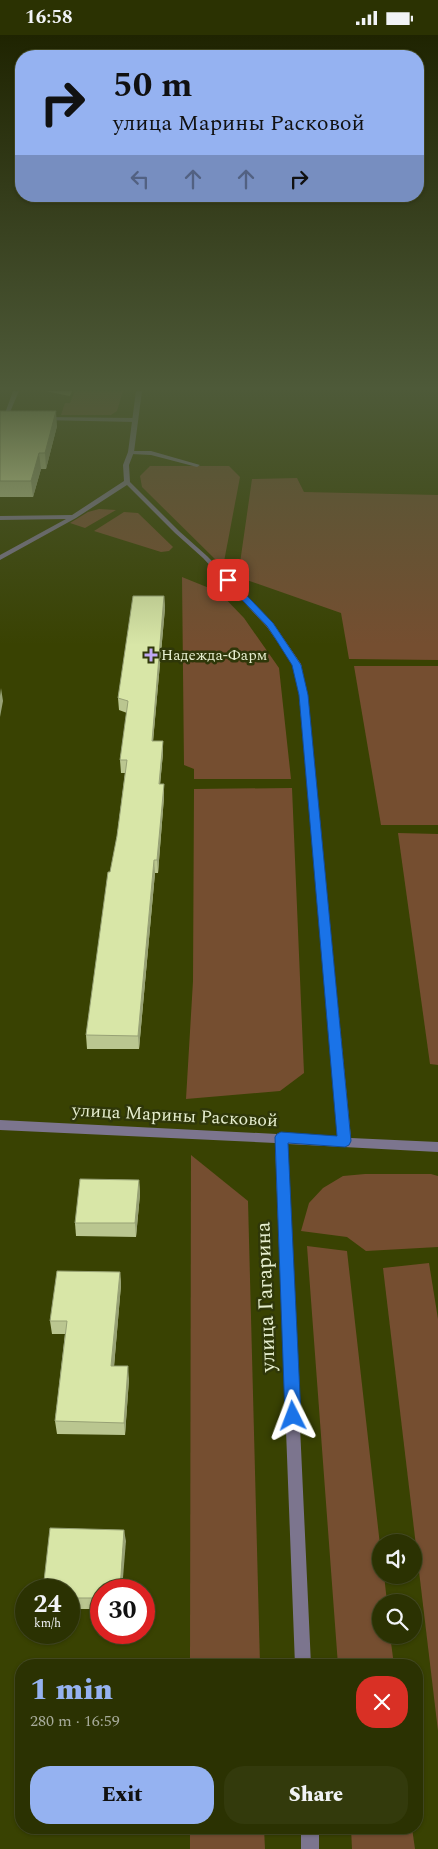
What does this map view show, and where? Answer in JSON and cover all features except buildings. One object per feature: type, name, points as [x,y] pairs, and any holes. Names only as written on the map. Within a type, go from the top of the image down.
[{"type":"street","points":[[127,476],[127,482],[205,557],[270,625],[297,665],[303,695],[345,1141]]},
{"type":"street","points":[[0,558],[74,517],[127,482]]},
{"type":"street","points":[[0,518],[74,517]]},
{"type":"street","name":"улица Марины Расковой","points":[[0,1125],[281,1137],[438,1147]]},
{"type":"street","name":"улица Гагарина","points":[[281,1137],[303,1659]]},
{"type":"street","points":[[310,1834],[310,1849]]},
{"type":"shaded area","points":[[140,476],[240,477],[223,567],[142,487]]},
{"type":"shaded area","points":[[297,478],[304,492],[438,495],[438,660],[349,659],[341,613],[238,577],[252,479]]},
{"type":"shaded area","points":[[99,509],[116,510],[85,528],[70,523],[88,512]]},
{"type":"shaded area","points":[[124,512],[138,513],[173,547],[169,551],[161,552],[94,531]]},
{"type":"shaded area","points":[[182,577],[219,592],[244,618],[279,668],[291,779],[194,779],[194,769],[184,765]]},
{"type":"shaded area","points":[[354,666],[438,666],[438,825],[381,825]]},
{"type":"shaded area","points":[[292,788],[304,1073],[280,1091],[186,1099],[193,981],[194,789]]},
{"type":"shaded area","points":[[398,833],[438,834],[438,1065],[430,1064]]},
{"type":"shaded area","points":[[191,1155],[248,1201],[260,1659],[190,1659]]},
{"type":"shaded area","points":[[431,1174],[438,1176],[438,1247],[366,1251],[347,1237],[301,1231],[309,1203],[323,1188],[343,1176]]},
{"type":"shaded area","points":[[307,1246],[347,1251],[379,1534],[372,1534],[372,1584],[385,1584],[386,1594],[372,1594],[372,1644],[391,1644],[393,1659],[338,1659]]},
{"type":"shaded area","points":[[429,1263],[438,1319],[438,1731],[421,1584],[422,1534],[415,1534],[383,1268]]},
{"type":"shaded area","points":[[190,1834],[264,1834],[265,1849],[190,1849]]},
{"type":"shaded area","points":[[351,1834],[413,1834],[415,1849],[352,1849]]},
{"type":"place","name":"Надежда-Фарм","points":[[151,655]]},
{"type":"route","points":[[228,580],[270,625],[297,665],[303,695],[345,1141],[281,1137],[293,1416]]}]
